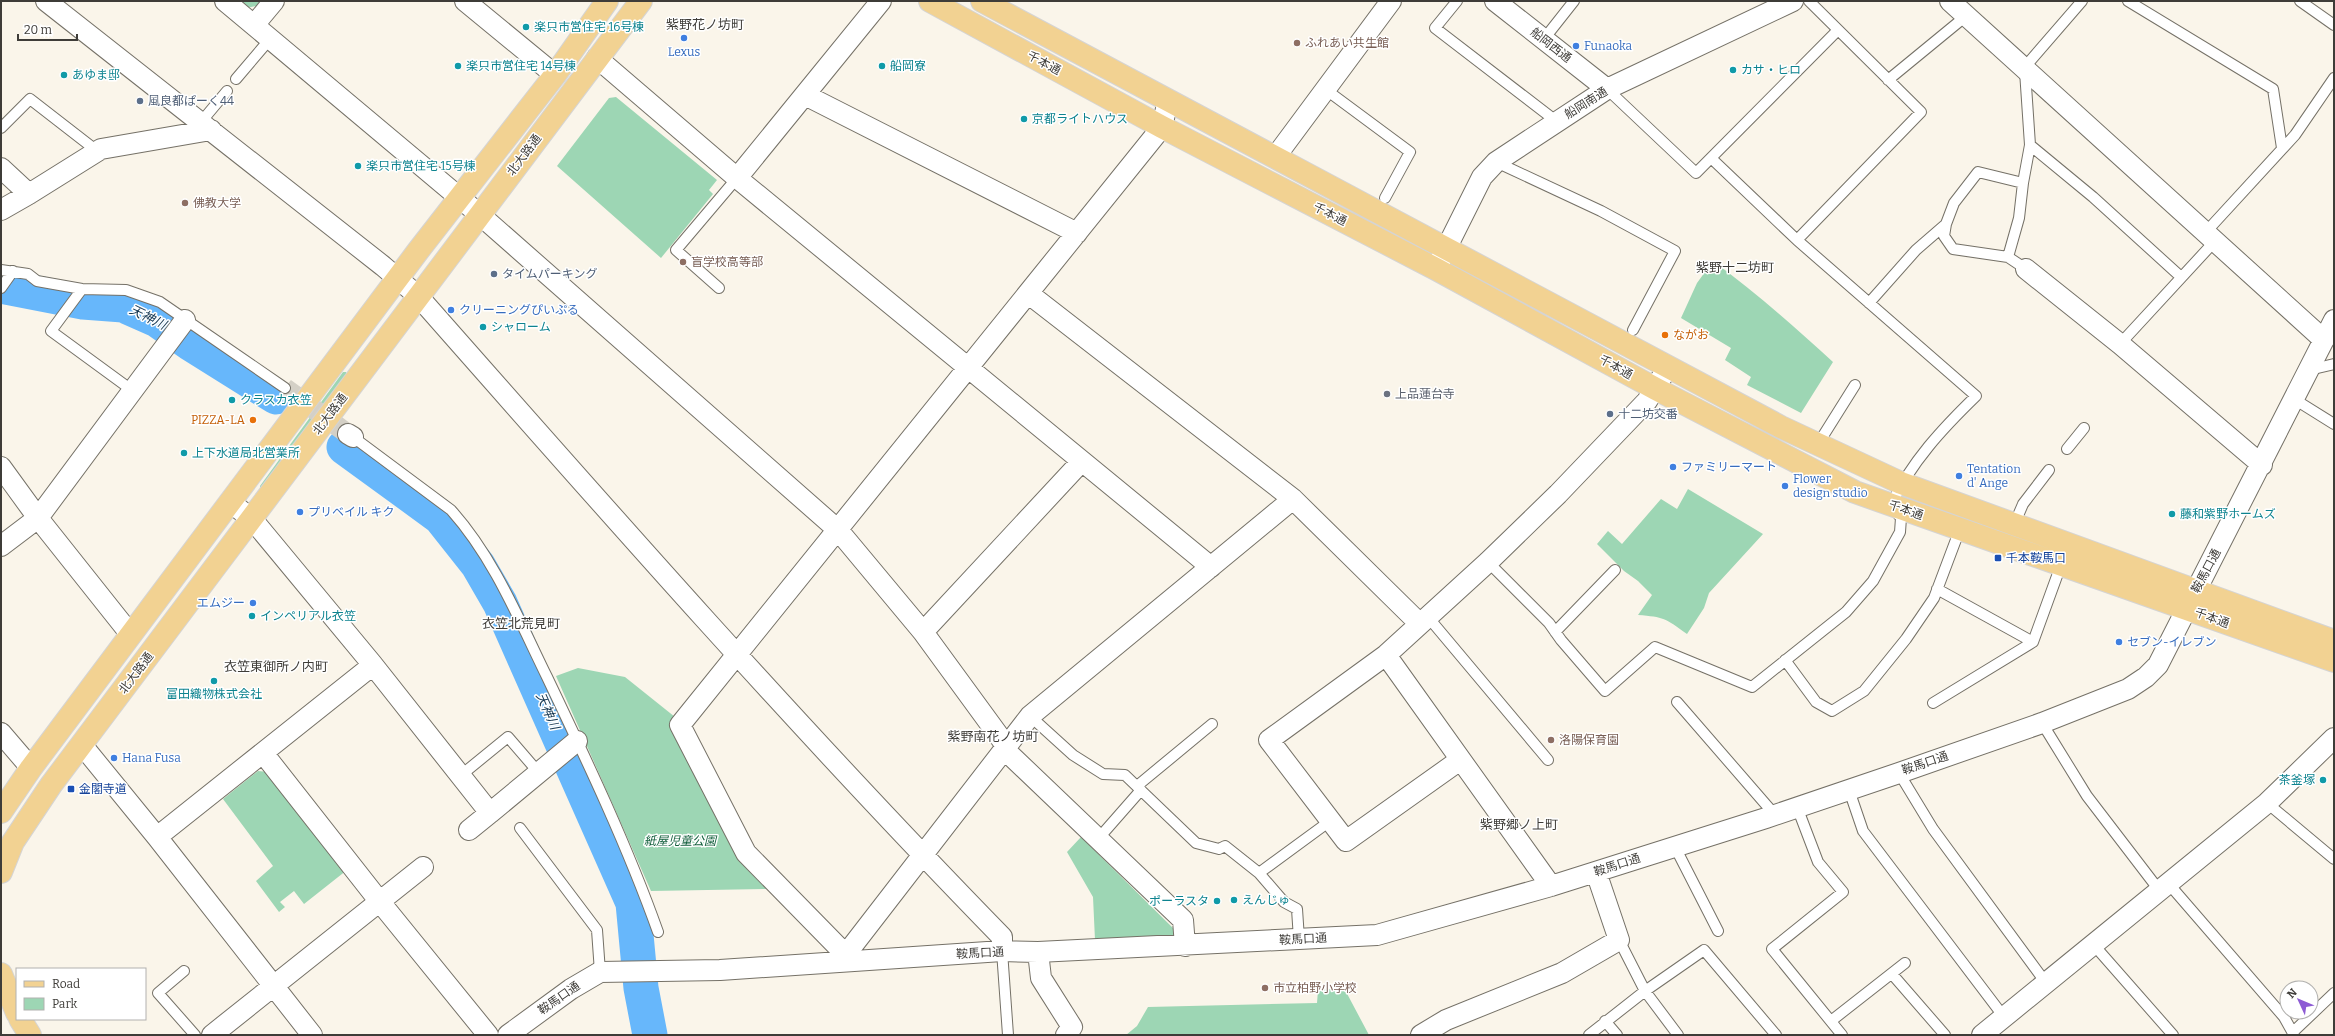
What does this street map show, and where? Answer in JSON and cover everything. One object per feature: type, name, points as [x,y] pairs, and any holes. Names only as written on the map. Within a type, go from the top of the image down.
[{"type":"main road","name":"北大路通","points":[[1,812],[31,768],[397,278],[458,197],[555,74],[606,1]]},
{"type":"main road","name":"北大路通","points":[[1,872],[13,842],[51,785],[252,519],[479,214],[641,1]]},
{"type":"main road","name":"千本通","points":[[930,1],[1162,127],[1436,269],[1656,389],[1855,492],[2061,565],[2334,641]]},
{"type":"main road","name":"千本通","points":[[982,1],[1276,156],[1447,249],[1818,444],[1901,483],[2014,525],[2334,661]]},
{"type":"main road","points":[[1,974],[16,1011]]},
{"type":"main road","points":[[21,1020],[30,1035]]},
{"type":"street","points":[[46,1],[206,126],[418,296],[738,654],[923,856],[1002,937],[1002,951]]},
{"type":"street","points":[[225,1],[479,214],[838,530],[923,632],[1006,749],[1183,920],[1185,946]]},
{"type":"street","points":[[254,25],[274,1]]},
{"type":"street","points":[[465,1],[555,74]]},
{"type":"street","points":[[737,178],[881,1]]},
{"type":"street","points":[[1276,156],[1391,1]]},
{"type":"street","name":"船岡西通","points":[[1495,1],[1607,89]]},
{"type":"street","name":"船岡南通","points":[[1436,269],[1482,177],[1496,162],[1556,121],[1607,89],[1793,1]]},
{"type":"street","points":[[1950,1],[2324,340]]},
{"type":"street","points":[[597,58],[737,178],[1081,462],[1211,567]]},
{"type":"street","points":[[805,95],[1077,233]]},
{"type":"street","points":[[1168,100],[1162,127],[1029,294],[680,725],[746,852],[842,958],[923,856],[1030,716],[1292,499]]},
{"type":"street","points":[[1,210],[97,151],[206,126]]},
{"type":"street","points":[[1,168],[29,194]]},
{"type":"street","points":[[2026,269],[2120,344],[2262,465]]},
{"type":"street","points":[[1029,294],[1292,499],[1424,620]]},
{"type":"street","name":"鞍馬口通","points":[[508,1035],[571,989],[607,973],[720,970],[842,958],[1002,951],[1038,952],[1185,946],[1377,935],[1551,886],[1675,847],[1775,815],[2042,723],[2128,689],[2146,677],[2158,665],[2262,465],[2334,320]]},
{"type":"street","points":[[1,546],[38,518],[177,330]]},
{"type":"street","points":[[1460,760],[1346,841],[1269,740],[1386,655],[1488,562],[1563,488],[1647,401],[1656,389],[1668,366]]},
{"type":"street","points":[[923,632],[1081,462]]},
{"type":"street","points":[[1,467],[38,518],[131,635]]},
{"type":"street","points":[[230,502],[252,519],[373,665],[490,813]]},
{"type":"street","points":[[1386,655],[1551,886]]},
{"type":"street","points":[[157,837],[373,665]]},
{"type":"street","points":[[1,732],[31,768]]},
{"type":"street","points":[[1995,1028],[2046,983],[2267,802],[2334,738]]},
{"type":"street","points":[[470,830],[575,743]]},
{"type":"street","points":[[82,745],[157,837],[312,1035]]},
{"type":"street","points":[[263,753],[380,902],[488,1035]]},
{"type":"street","points":[[212,1035],[424,867]]},
{"type":"street","points":[[1420,1035],[1446,1020],[1562,973],[1619,940],[1596,872]]},
{"type":"street","points":[[1038,952],[1041,978],[1072,1027],[1066,1035]]},
{"type":"lane","points":[[1457,1],[1435,28],[1556,121]]},
{"type":"lane","points":[[1544,39],[1574,1]]},
{"type":"lane","points":[[1797,240],[1921,112],[1808,1]]},
{"type":"lane","points":[[2008,256],[2019,218],[2023,183],[2030,145],[2024,69],[2082,1]]},
{"type":"lane","points":[[2128,1],[2273,90],[2282,148]]},
{"type":"lane","points":[[2300,1],[2334,25]]},
{"type":"lane","points":[[1888,80],[1966,16]]},
{"type":"lane","points":[[1607,89],[1696,173],[1838,30]]},
{"type":"lane","points":[[236,79],[270,39]]},
{"type":"lane","points":[[2120,344],[2181,277],[2210,237],[2294,135],[2334,78]]},
{"type":"lane","points":[[1326,89],[1410,152],[1385,198]]},
{"type":"lane","points":[[206,126],[227,91]]},
{"type":"lane","points":[[1,128],[30,99],[97,151]]},
{"type":"lane","points":[[2030,145],[2093,197],[2181,277]]},
{"type":"lane","points":[[1488,562],[1549,623],[1605,691],[1655,647],[1752,687],[1846,612],[1873,581],[1900,532],[1901,518],[1891,505],[1901,483],[1913,469],[1928,445],[1976,396],[1797,240],[1711,158]]},
{"type":"lane","points":[[1496,162],[1601,211],[1675,251],[1633,330]]},
{"type":"lane","points":[[2023,183],[1978,172],[1954,203],[1946,224],[1944,236],[1954,249],[2008,256],[2026,269]]},
{"type":"lane","points":[[719,288],[676,250],[737,178]]},
{"type":"lane","points":[[1869,303],[1916,250],[1946,224]]},
{"type":"lane","points":[[1,270],[11,274],[28,274],[37,280],[79,292],[126,290],[160,302],[177,330],[285,388]]},
{"type":"lane","points":[[1,288],[11,274]]},
{"type":"lane","points":[[79,292],[51,331],[133,391]]},
{"type":"lane","points":[[2308,370],[2334,364]]},
{"type":"lane","points":[[1818,444],[1855,385]]},
{"type":"lane","points":[[2294,399],[2334,424]]},
{"type":"lane","points":[[2067,449],[2084,428]]},
{"type":"lane","points":[[351,436],[451,510],[463,524],[500,580],[626,851],[658,932]]},
{"type":"lane","points":[[2014,525],[2023,504],[2050,470]]},
{"type":"lane","points":[[1785,660],[1816,702],[1832,711],[1864,691],[1906,640],[1934,598],[1960,529]]},
{"type":"lane","points":[[1933,703],[2033,642],[2061,565]]},
{"type":"lane","points":[[1555,632],[1615,570]]},
{"type":"lane","points":[[1937,589],[2033,642]]},
{"type":"lane","points":[[1424,620],[1548,760]]},
{"type":"lane","points":[[1677,702],[1775,815]]},
{"type":"lane","points":[[1030,716],[1073,755],[1103,774],[1125,775],[1196,843],[1219,849],[1225,846],[1259,873],[1284,902],[1297,909],[1299,939]]},
{"type":"lane","points":[[2042,723],[2087,796],[2164,887],[2284,1017],[2293,1033],[2334,993]]},
{"type":"lane","points":[[1098,839],[1139,788],[1212,724]]},
{"type":"lane","points":[[460,776],[508,737],[539,773]]},
{"type":"lane","points":[[1899,772],[1933,829],[2046,983]]},
{"type":"lane","points":[[1848,790],[1863,831],[1995,1028]]},
{"type":"lane","points":[[2267,802],[2334,858]]},
{"type":"lane","points":[[1797,807],[1818,862],[1843,892],[1772,948],[1842,1035]]},
{"type":"lane","points":[[1259,873],[1330,821]]},
{"type":"lane","points":[[520,828],[597,930],[607,973]]},
{"type":"lane","points":[[1675,847],[1718,931]]},
{"type":"lane","points":[[1619,940],[1645,991],[1678,1035]]},
{"type":"lane","points":[[2093,944],[2173,1035]]},
{"type":"lane","points":[[1589,1035],[1645,991],[1704,950],[1776,1035]]},
{"type":"lane","points":[[1002,951],[1008,1035]]},
{"type":"lane","points":[[1831,1021],[1905,963]]},
{"type":"lane","points":[[184,971],[158,993],[195,1035]]},
{"type":"lane","points":[[1892,974],[1945,1035]]},
{"type":"lane","points":[[1605,1022],[1617,1035]]},
{"type":"green space","points":[[237,1],[267,1],[265,4],[246,8]]},
{"type":"green space","points":[[616,97],[717,180],[709,190],[713,194],[661,258],[557,166],[609,98]]},
{"type":"green space","points":[[1713,261],[1804,335],[1833,362],[1801,413],[1747,385],[1751,377],[1725,360],[1731,348],[1681,318],[1697,283]]},
{"type":"green space","points":[[343,372],[346,372],[347,375],[263,489],[260,489],[260,486]]},
{"type":"green space","points":[[1688,489],[1763,534],[1709,593],[1704,608],[1687,634],[1664,619],[1638,615],[1652,595],[1638,581],[1624,571],[1597,544],[1608,531],[1622,544],[1661,499],[1677,509]]},
{"type":"green space","name":"紙屋児童公園","points":[[578,668],[625,677],[675,717],[743,862],[767,889],[651,891],[556,676]]},
{"type":"green space","points":[[258,771],[269,772],[347,870],[304,904],[294,891],[280,902],[285,907],[279,912],[256,881],[273,866],[223,799]]},
{"type":"green space","points":[[1081,837],[1175,930],[1175,936],[1095,940],[1093,897],[1067,852]]},
{"type":"green space","points":[[1344,988],[1369,1035],[1126,1035],[1137,1026],[1148,1007],[1317,1003],[1318,990]]},
{"type":"waterway","name":"天神川","points":[[1,286],[83,302],[123,305],[157,320],[191,344],[276,397]]},
{"type":"waterway","name":"天神川","points":[[344,447],[440,517],[478,565],[500,603],[633,903],[641,988],[650,1035]]},
{"type":"tunnel","points":[[285,388],[348,434]]},
{"type":"place","name":"楽只市営住宅 16号棟","points":[[526,27]]},
{"type":"place","name":"Lexus","points":[[684,38]]},
{"type":"place","name":"ふれあい共生館","points":[[1297,43]]},
{"type":"place","name":"Funaoka","points":[[1576,46]]},
{"type":"place","name":"楽只市営住宅 14号棟","points":[[458,66]]},
{"type":"place","name":"船岡寮","points":[[882,66]]},
{"type":"place","name":"カサ・ヒロ","points":[[1733,70]]},
{"type":"place","name":"あゆま邸","points":[[64,75]]},
{"type":"place","name":"風良都ぱーく44","points":[[140,101]]},
{"type":"place","name":"京都ライトハウス","points":[[1024,119]]},
{"type":"place","name":"楽只市営住宅 15号棟","points":[[358,166]]},
{"type":"place","name":"佛教大学","points":[[185,203]]},
{"type":"place","name":"盲学校高等部","points":[[683,262]]},
{"type":"place","name":"タイムパーキング","points":[[494,274]]},
{"type":"place","name":"クリーニングぴいぷる","points":[[451,310]]},
{"type":"place","name":"シャローム","points":[[483,327]]},
{"type":"place","name":"ながお","points":[[1665,335]]},
{"type":"place","name":"上品蓮台寺","points":[[1387,394]]},
{"type":"place","name":"クラスカ衣笠","points":[[232,400]]},
{"type":"place","name":"十二坊交番","points":[[1610,414]]},
{"type":"place","name":"PIZZA-LA","points":[[253,420]]},
{"type":"place","name":"上下水道局北営業所","points":[[184,453]]},
{"type":"place","name":"ファミリーマート","points":[[1673,467]]},
{"type":"place","name":"Tentation d' Ange","points":[[1959,476]]},
{"type":"place","name":"Flower design studio","points":[[1785,486]]},
{"type":"place","name":"プリベイル キク","points":[[300,512]]},
{"type":"place","name":"藤和紫野ホームズ","points":[[2172,514]]},
{"type":"place","name":"千本鞍馬口","points":[[1998,558]]},
{"type":"place","name":"エムジー","points":[[253,603]]},
{"type":"place","name":"インペリアル衣笠","points":[[252,616]]},
{"type":"place","name":"セブン-イレブン","points":[[2119,642]]},
{"type":"place","name":"富田織物株式会社","points":[[214,681]]},
{"type":"place","name":"洛陽保育園","points":[[1551,740]]},
{"type":"place","name":"Hana Fusa","points":[[114,758]]},
{"type":"place","name":"茶釜塚","points":[[2323,780]]},
{"type":"place","name":"金閣寺道","points":[[71,789]]},
{"type":"place","name":"えんじゅ","points":[[1234,900]]},
{"type":"place","name":"ポーラスタ","points":[[1217,901]]},
{"type":"place","name":"市立柏野小学校","points":[[1265,988]]},
{"type":"district","name":"紫野花ノ坊町","points":[[705,24]]},
{"type":"district","name":"紫野十二坊町","points":[[1735,267]]},
{"type":"district","name":"衣笠北荒見町","points":[[521,623]]},
{"type":"district","name":"衣笠東御所ノ内町","points":[[276,666]]},
{"type":"district","name":"紫野南花ノ坊町","points":[[993,736]]},
{"type":"district","name":"紫野郷ノ上町","points":[[1519,824]]}]
